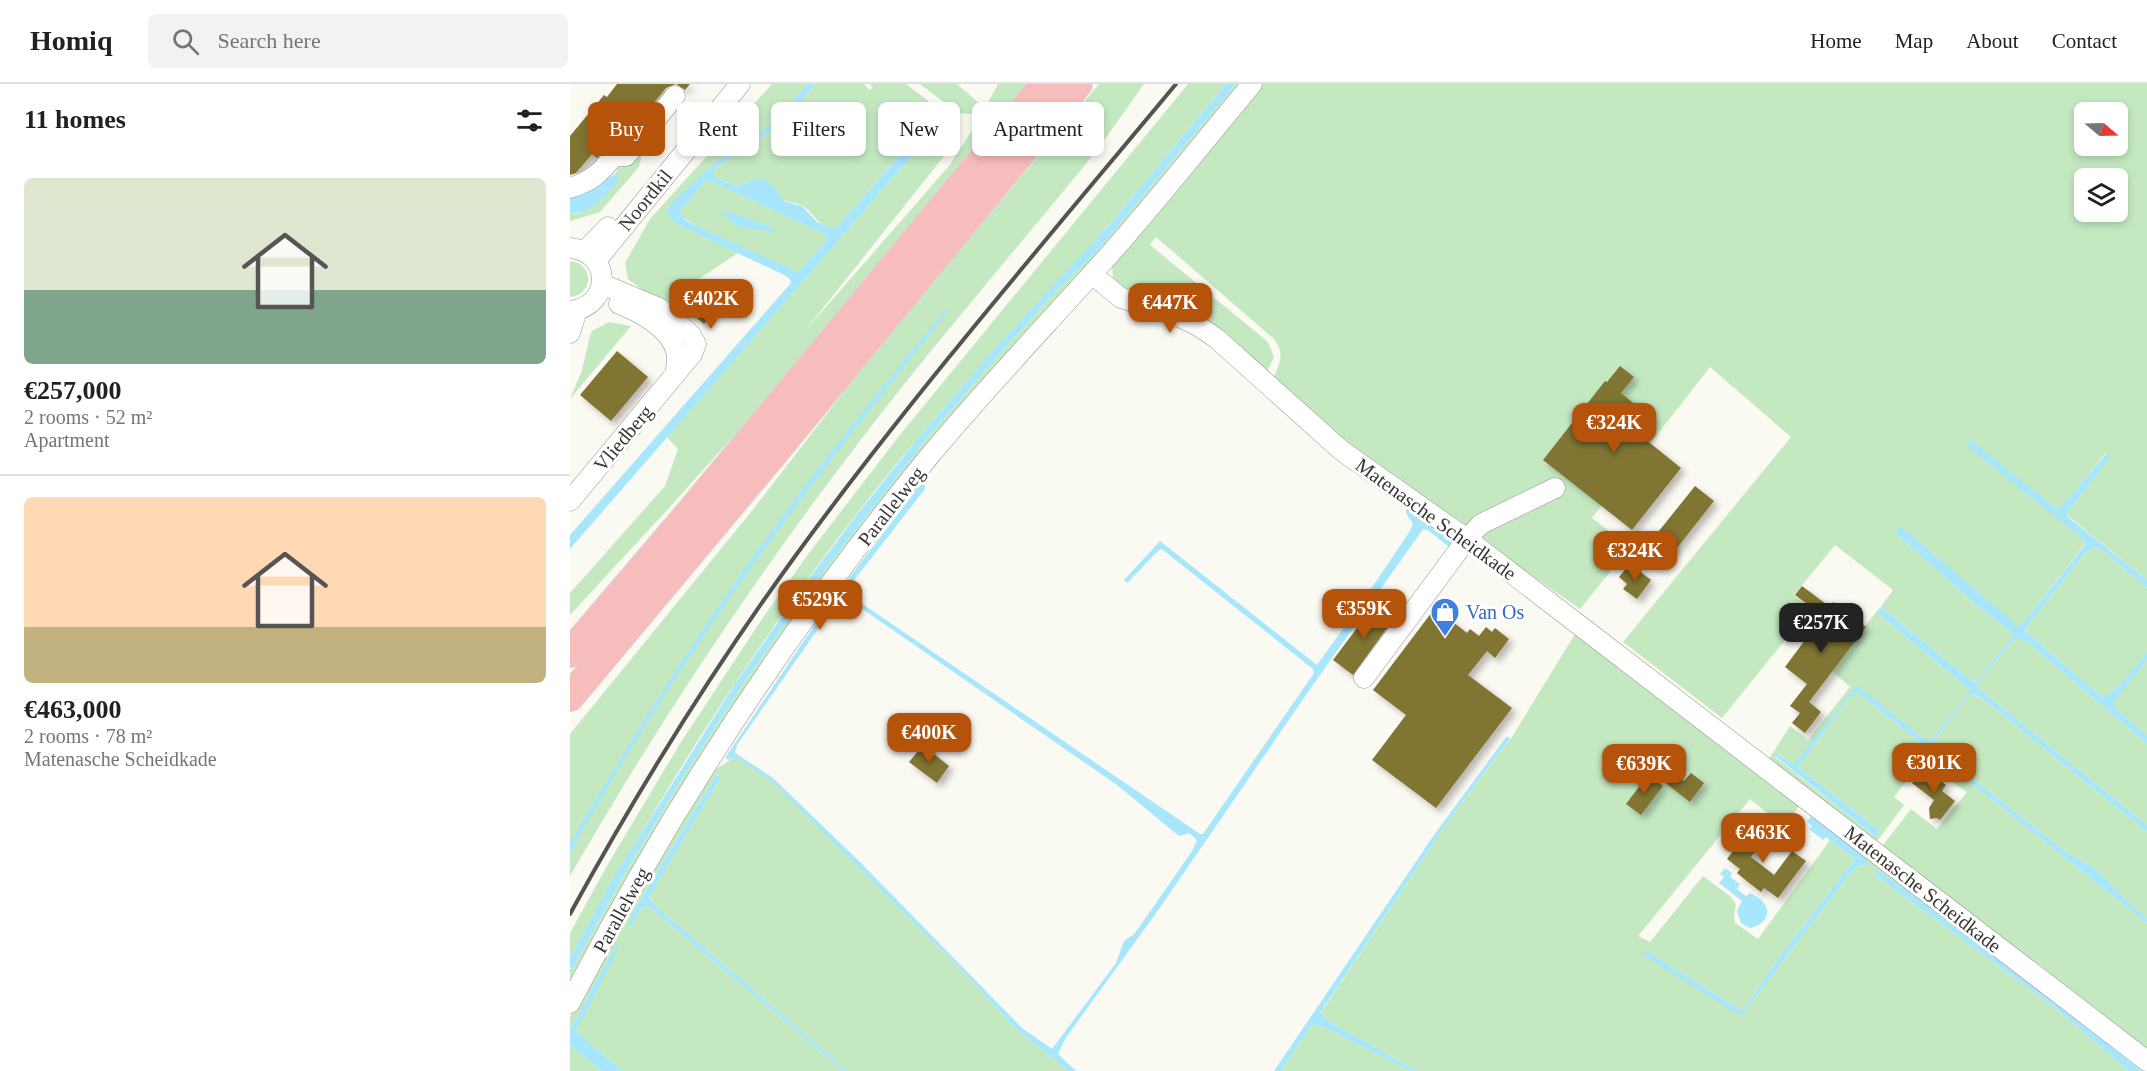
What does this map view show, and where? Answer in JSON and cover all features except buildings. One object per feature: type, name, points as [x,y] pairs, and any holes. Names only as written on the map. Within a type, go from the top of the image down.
[{"type":"highway","points":[[570,653],[1045,84]]},
{"type":"highway","points":[[570,697],[1078,84]]},
{"type":"street","name":"Noordkil","points":[[584,254],[726,84]]},
{"type":"street","name":"Noordkil","points":[[584,254],[740,84]]},
{"type":"street","name":"Parallelweg","points":[[570,1003],[636,881],[755,691],[806,619],[928,458],[1092,274],[1252,84]]},
{"type":"street","points":[[570,188],[586,183],[599,174],[614,156],[626,156],[674,90]]},
{"type":"street","points":[[570,333],[573,310],[588,306],[599,291],[601,272],[584,254]]},
{"type":"street","name":"Matenasche Scheidkade","points":[[1092,274],[1121,298],[1176,315],[1216,338],[1342,451],[1467,538],[2147,1061]]},
{"type":"street","name":"Vliedberg","points":[[570,501],[692,354],[696,344],[691,335],[599,291]]},
{"type":"street","points":[[1364,678],[1467,538],[1481,524],[1556,488]]},
{"type":"green space","points":[[772,84],[808,84],[792,102],[771,102],[771,125],[759,134],[759,102],[756,102]]},
{"type":"green space","points":[[815,84],[864,84],[869,90],[873,88],[870,84],[906,84],[930,102],[878,102],[878,156],[899,156],[837,227],[831,228],[821,223],[801,205],[785,201],[778,192],[752,180],[736,186],[714,177],[714,169],[733,156],[759,156],[759,139],[771,131],[771,156],[866,156],[866,102],[800,102]]},
{"type":"green space","points":[[920,84],[957,84],[978,102],[972,102],[971,114],[960,113],[960,102],[944,102]]},
{"type":"green space","points":[[998,84],[1026,84],[1011,102],[988,102]]},
{"type":"green space","points":[[1099,84],[1144,84],[1104,140],[1104,102],[1084,102]]},
{"type":"green space","points":[[1188,84],[1226,84],[1109,224],[919,437],[822,560],[731,689],[689,755],[570,958],[570,933],[608,864],[681,742],[762,619],[809,553],[899,436]]},
{"type":"green space","points":[[1236,84],[1243,84],[873,518],[570,991],[570,973],[625,873],[741,687],[804,597],[924,442],[1058,289],[1097,251]]},
{"type":"green space","points":[[1259,84],[2147,84],[2147,580],[2067,513],[2109,457],[2106,453],[2061,508],[2054,507],[2084,540],[2085,544],[2018,627],[1901,526],[1898,536],[2012,633],[2013,636],[1977,680],[1973,682],[1880,608],[1893,590],[1835,545],[1794,595],[1810,609],[1722,718],[1623,642],[1791,437],[1710,367],[1592,518],[1630,547],[1580,609],[1366,460],[1274,377],[1280,363],[1280,353],[1274,339],[1156,237],[1150,245],[1268,342],[1274,357],[1267,372],[1130,297],[1113,280],[1112,265]]},
{"type":"green space","points":[[972,130],[972,150],[801,361],[570,615],[570,593],[665,486],[678,449],[667,437],[911,157],[944,156],[804,332],[955,156],[960,156],[960,149]]},
{"type":"green space","points":[[633,156],[642,156],[639,167],[600,212],[570,221],[570,214],[580,213],[617,175],[617,169]]},
{"type":"green space","points":[[707,156],[725,156],[713,164],[668,207],[670,218],[678,225],[738,253],[700,278],[672,312],[628,279],[625,263],[650,219]]},
{"type":"green space","points":[[1039,156],[1091,156],[906,382],[775,556],[669,713],[570,876],[570,734],[751,512],[877,349]]},
{"type":"green space","points":[[710,181],[822,233],[827,237],[826,241],[798,273],[705,231],[691,223],[679,212],[705,182]]},
{"type":"green space","points":[[570,261],[584,267],[588,279],[584,291],[570,297]]},
{"type":"green space","points":[[609,322],[631,326],[570,399],[582,370],[592,331]]},
{"type":"green space","points":[[2093,548],[2100,549],[2147,588],[2147,652],[2120,684],[2102,697],[2024,630],[2086,552]]},
{"type":"green space","points":[[1876,612],[1969,689],[1969,692],[1930,741],[1927,741],[1857,686],[1794,765],[1778,753],[1775,757],[1873,835],[1880,831],[1798,767],[1849,698],[1858,693],[2147,923],[2147,1055],[1884,853],[1883,845],[1911,809],[1937,829],[1967,792],[1922,761],[1894,797],[1904,805],[1878,840],[1870,842],[1769,759],[1790,726],[1808,740],[1850,687],[1831,670]]},
{"type":"green space","points":[[1578,629],[1803,801],[1784,826],[1750,799],[1638,936],[1650,942],[1703,876],[1731,897],[1736,904],[1735,923],[1758,939],[1830,840],[1855,859],[1783,952],[1742,1011],[1647,951],[1741,1016],[1856,866],[1868,865],[1865,857],[1835,834],[1839,830],[2147,1071],[2141,1071],[2029,979],[1877,869],[1874,874],[2055,1008],[2129,1071],[1417,1071],[1330,1022],[1320,1014],[1448,821],[1512,737]]},
{"type":"green space","points":[[2020,639],[2026,641],[2147,744],[2147,825],[1978,688],[1979,680],[2013,641]]},
{"type":"green space","points":[[2147,660],[2147,735],[2112,703]]},
{"type":"green space","points":[[1973,694],[1988,703],[2147,832],[2147,918],[2096,869],[2066,852],[1933,747],[1935,739],[1969,695]]},
{"type":"green space","points":[[735,757],[770,779],[950,958],[1016,1029],[1068,1071],[848,1071],[666,915],[649,896],[720,778],[716,775],[637,905],[631,927],[641,909],[648,906],[844,1071],[623,1071],[576,1031],[570,1031],[570,1017],[621,922],[708,774]]},
{"type":"green space","points":[[1311,1026],[1326,1028],[1410,1071],[1281,1071]]},
{"type":"green space","points":[[570,1045],[601,1071],[570,1071]]},
{"type":"water","points":[[808,84],[815,84],[800,102],[791,102]]},
{"type":"water","points":[[1226,84],[1236,84],[1097,251],[1058,289],[924,442],[804,597],[741,687],[682,779],[625,873],[570,973],[570,958],[618,870],[735,684],[798,593],[919,437],[999,344],[1109,225]]},
{"type":"water","points":[[771,124],[771,131],[759,139],[759,133]]},
{"type":"water","points":[[725,156],[733,156],[714,169],[714,177],[736,186],[752,180],[765,180],[773,185],[784,201],[802,206],[817,222],[831,228],[837,227],[899,156],[914,156],[570,549],[570,535],[791,283],[790,279],[784,275],[678,225],[670,218],[667,211],[670,204],[713,164]],"holes":[[[710,181],[826,236],[826,241],[798,272],[687,221],[679,212],[705,182]]]},
{"type":"water","points":[[617,172],[618,182],[602,199],[585,211],[570,214],[570,196],[595,188]]},
{"type":"water","points":[[725,211],[770,226],[775,232],[737,226],[722,213]]},
{"type":"water","points":[[946,309],[948,311],[780,528],[716,618],[655,710],[570,853],[570,843],[626,750],[684,658],[746,567],[826,458]]},
{"type":"water","points":[[1971,440],[2054,507],[2060,508],[2107,453],[2110,457],[2067,513],[2068,517],[2147,580],[2147,588],[2100,549],[2093,548],[2086,552],[2024,630],[2102,697],[2120,684],[2147,652],[2147,660],[2113,703],[2117,710],[2147,735],[2147,744],[2026,641],[2020,639],[2013,641],[1979,680],[1978,688],[2147,825],[2147,832],[1974,694],[1969,695],[1935,739],[1933,747],[2066,852],[2096,869],[2147,918],[2147,923],[1858,693],[1849,698],[1798,767],[1880,831],[1878,835],[1873,835],[1775,756],[1777,753],[1794,764],[1857,685],[1927,741],[1930,741],[1969,692],[1969,689],[1876,612],[1880,608],[1973,682],[2013,636],[1898,536],[1896,529],[1901,526],[2018,626],[2023,623],[2085,545],[2084,540],[1966,445]]},
{"type":"water","points":[[921,484],[925,485],[925,489],[848,588],[848,594],[1200,834],[1203,834],[1314,673],[1313,669],[1163,550],[1160,549],[1127,583],[1124,580],[1160,541],[1317,665],[1410,531],[1413,524],[1406,513],[1406,508],[1412,510],[1456,545],[1453,550],[1429,531],[1423,529],[1159,909],[1065,1039],[1058,1054],[1076,1071],[1068,1071],[1016,1029],[950,958],[770,780],[735,757],[729,760],[725,758],[822,614],[827,616],[737,745],[735,753],[773,778],[860,862],[1022,1028],[1052,1049],[1116,963],[1124,941],[1140,926],[1192,851],[1197,840],[1189,833],[1179,836],[1117,785],[845,597],[835,604],[833,601],[835,596]]},
{"type":"water","points":[[1507,736],[1510,739],[1448,821],[1320,1013],[1330,1022],[1417,1071],[1410,1071],[1326,1028],[1315,1025],[1311,1026],[1281,1071],[1274,1071],[1434,835]]},
{"type":"water","points":[[716,775],[720,778],[649,897],[666,915],[848,1071],[844,1071],[648,906],[641,909],[631,927],[627,925]]},
{"type":"water","points":[[1812,816],[1865,857],[1868,865],[1856,866],[1741,1016],[1643,955],[1647,951],[1742,1011],[1783,952],[1855,859],[1826,837],[1823,840],[1809,829],[1812,826],[1807,821]]},
{"type":"water","points":[[1725,868],[1732,873],[1730,877],[1740,884],[1737,889],[1746,896],[1750,893],[1757,897],[1766,906],[1767,915],[1759,925],[1750,928],[1741,923],[1737,911],[1742,901],[1719,883],[1724,877],[1720,874]]},
{"type":"water","points":[[1877,869],[2073,1015],[2141,1071],[2129,1071],[2055,1008],[1874,874]]},
{"type":"water","points":[[617,945],[620,946],[576,1031],[623,1071],[601,1071],[570,1045],[570,1031]]},
{"type":"railway","points":[[570,914],[677,731],[735,642],[796,555],[887,434],[1176,84]]},
{"type":"place","name":"Van Os","points":[[1445,638]]}]
